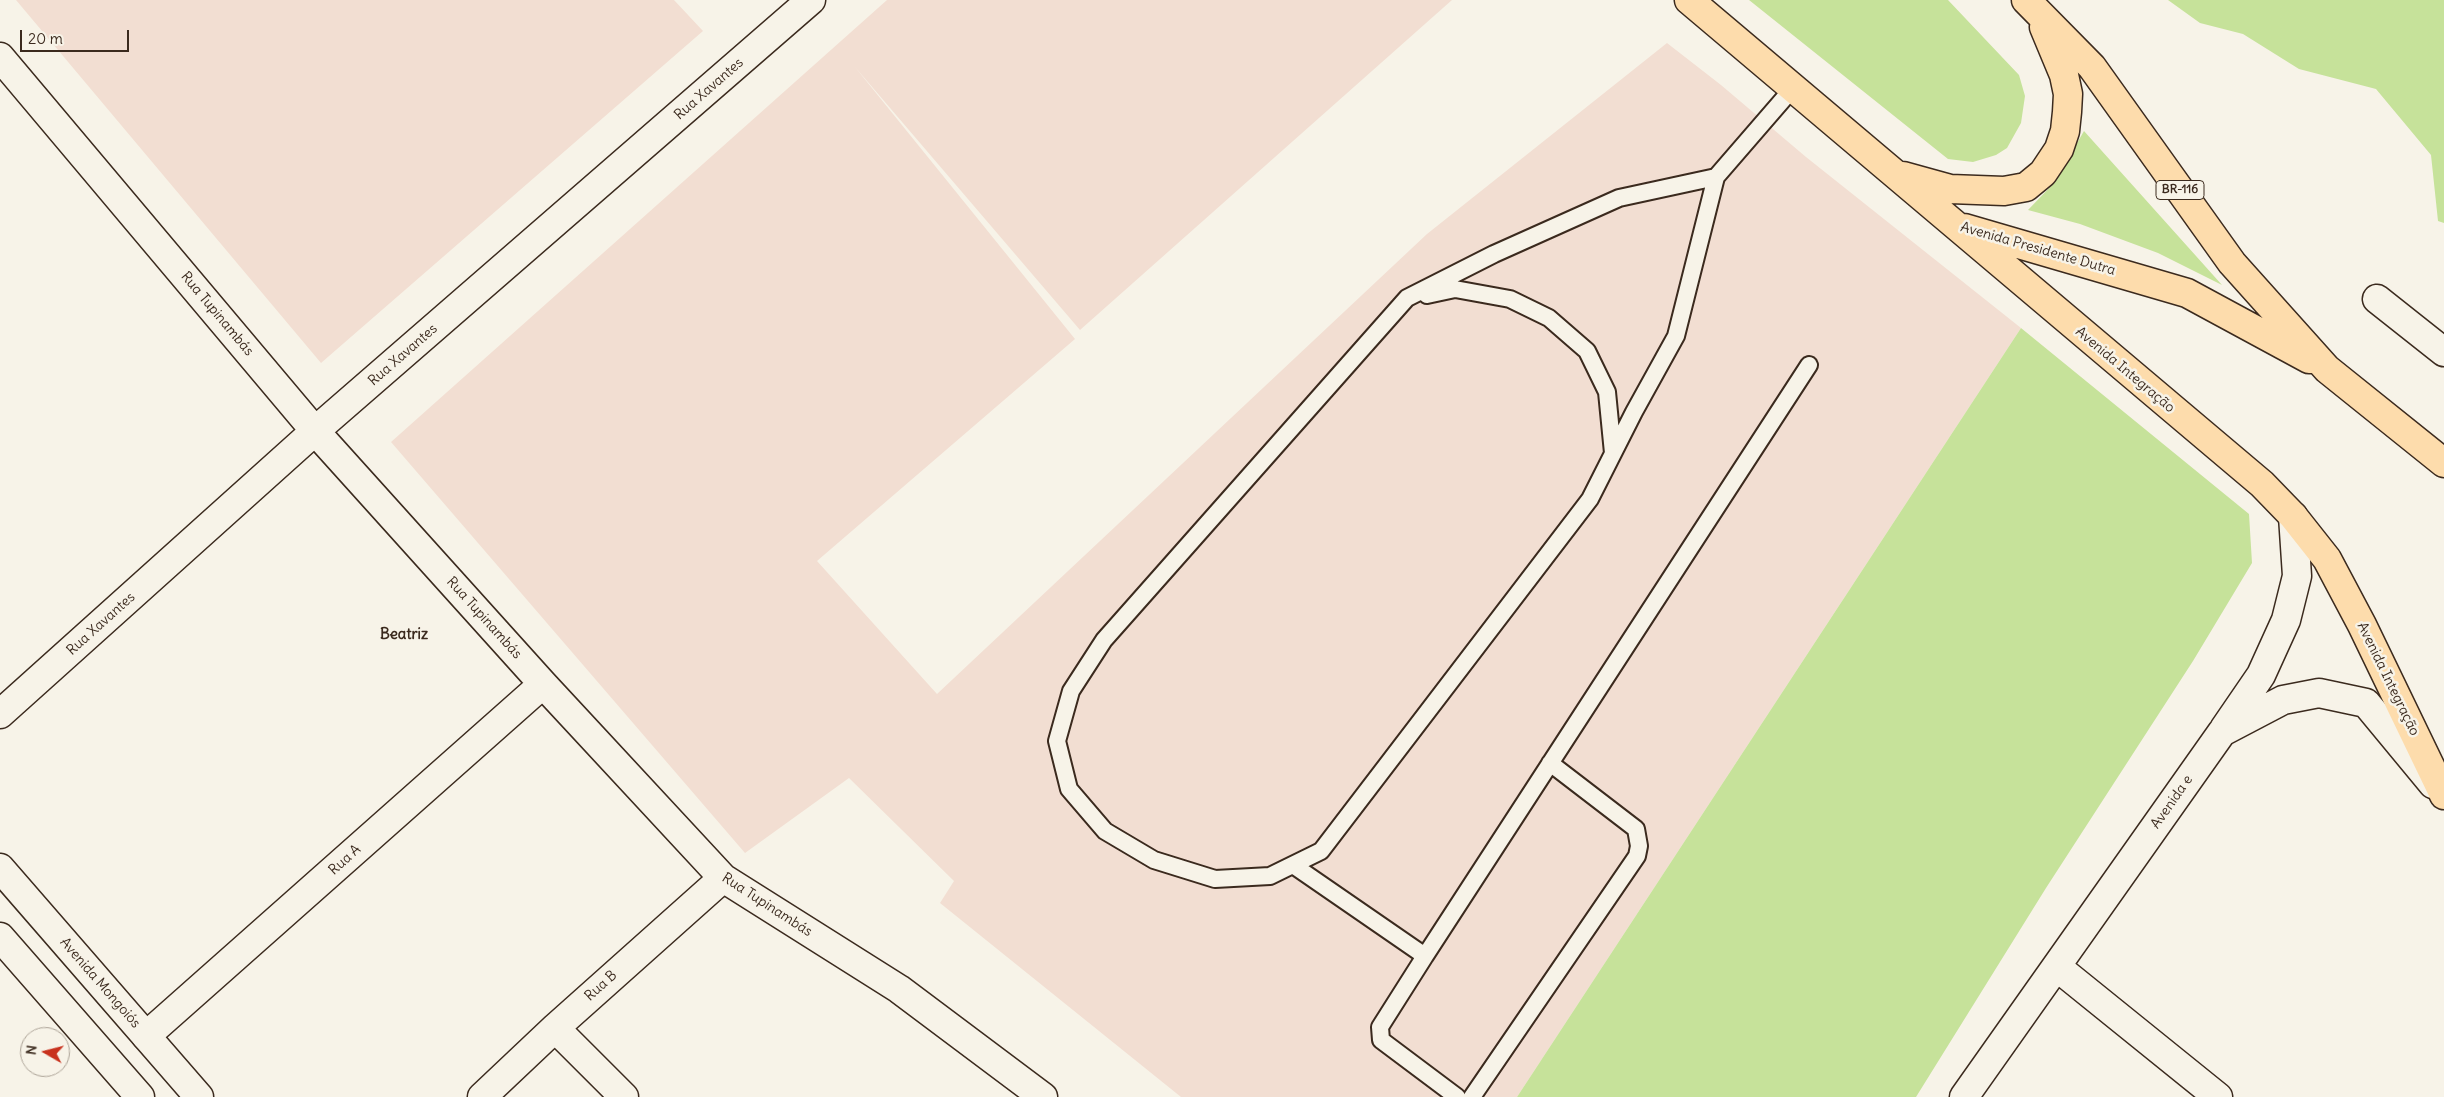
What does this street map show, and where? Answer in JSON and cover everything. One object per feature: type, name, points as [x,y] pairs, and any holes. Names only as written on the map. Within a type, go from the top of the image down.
[{"type":"highway","name":"Avenida Presidente Dutra","points":[[1689,0],[1955,225],[2187,293],[2327,369]]},
{"type":"highway","name":"Avenida Presidente Dutra","points":[[2031,4],[2092,67],[2232,263],[2327,369],[2444,463]]},
{"type":"highway","points":[[1894,173],[1950,190],[2004,191],[2026,186],[2043,173],[2053,161],[2065,131],[2068,94],[2058,57],[2031,4]]},
{"type":"highway","name":"Avenida Integração","points":[[1955,225],[2262,484],[2294,516],[2327,559],[2362,625],[2444,796]]},
{"type":"street","name":"Rua Xavantes","points":[[0,714],[315,431],[811,0]]},
{"type":"street","name":"Rua Tupinambás","points":[[0,57],[315,431],[543,684],[723,878],[899,989],[1043,1097]]},
{"type":"street","points":[[2377,299],[2444,352]]},
{"type":"street","points":[[2222,732],[2261,674],[2286,620],[2297,576],[2294,516]]},
{"type":"street","name":"Rua A","points":[[146,1036],[543,684]]},
{"type":"street","name":"Avenida e","points":[[1964,1097],[2222,732],[2283,700],[2319,693],[2366,703],[2444,796]]},
{"type":"street","name":"Avenida Mongoiós","points":[[0,868],[199,1097]]},
{"type":"street","name":"Rua B","points":[[482,1097],[554,1028],[723,878]]},
{"type":"street","points":[[0,937],[140,1097]]},
{"type":"street","points":[[2057,967],[2218,1097]]},
{"type":"street","points":[[554,1028],[624,1097]]},
{"type":"lane","points":[[1716,177],[1619,198],[1494,254],[1407,298],[1104,640],[1071,691],[1057,741],[1069,789],[1105,830],[1154,860],[1215,879],[1270,876],[1321,851],[1590,499],[1676,336],[1716,177],[1793,88]]},
{"type":"lane","points":[[1407,298],[1455,289],[1510,299],[1548,318],[1587,351],[1607,392],[1613,453]]},
{"type":"lane","points":[[1458,1097],[1381,1040],[1380,1027],[1809,365]]},
{"type":"lane","points":[[1472,1097],[1637,856],[1639,846],[1636,829],[1550,764]]},
{"type":"lane","points":[[1293,865],[1425,956]]},
{"type":"shaded area","points":[[16,0],[674,0],[703,31],[321,363]]},
{"type":"shaded area","points":[[887,0],[1452,0],[1080,330],[855,67],[1075,339],[817,561],[937,694],[1427,234],[1667,43],[1721,85],[1806,157],[2021,328],[1517,1097],[1181,1097],[940,903],[954,881],[849,778],[745,853],[391,442]]},
{"type":"green space","points":[[1749,0],[1948,0],[2019,75],[2025,96],[2021,123],[2007,148],[1996,155],[1973,162],[1948,159]]},
{"type":"green space","points":[[2168,0],[2444,0],[2444,223],[2438,221],[2431,155],[2376,89],[2299,69],[2243,34],[2200,23]]},
{"type":"green space","points":[[2084,131],[2222,285],[2158,253],[2080,224],[2028,210],[2054,183]]},
{"type":"green space","points":[[2021,328],[2249,514],[2252,563],[2193,661],[2046,888],[1916,1097],[1517,1097]]},
{"type":"district","name":"Beatriz","points":[[404,635]]}]
